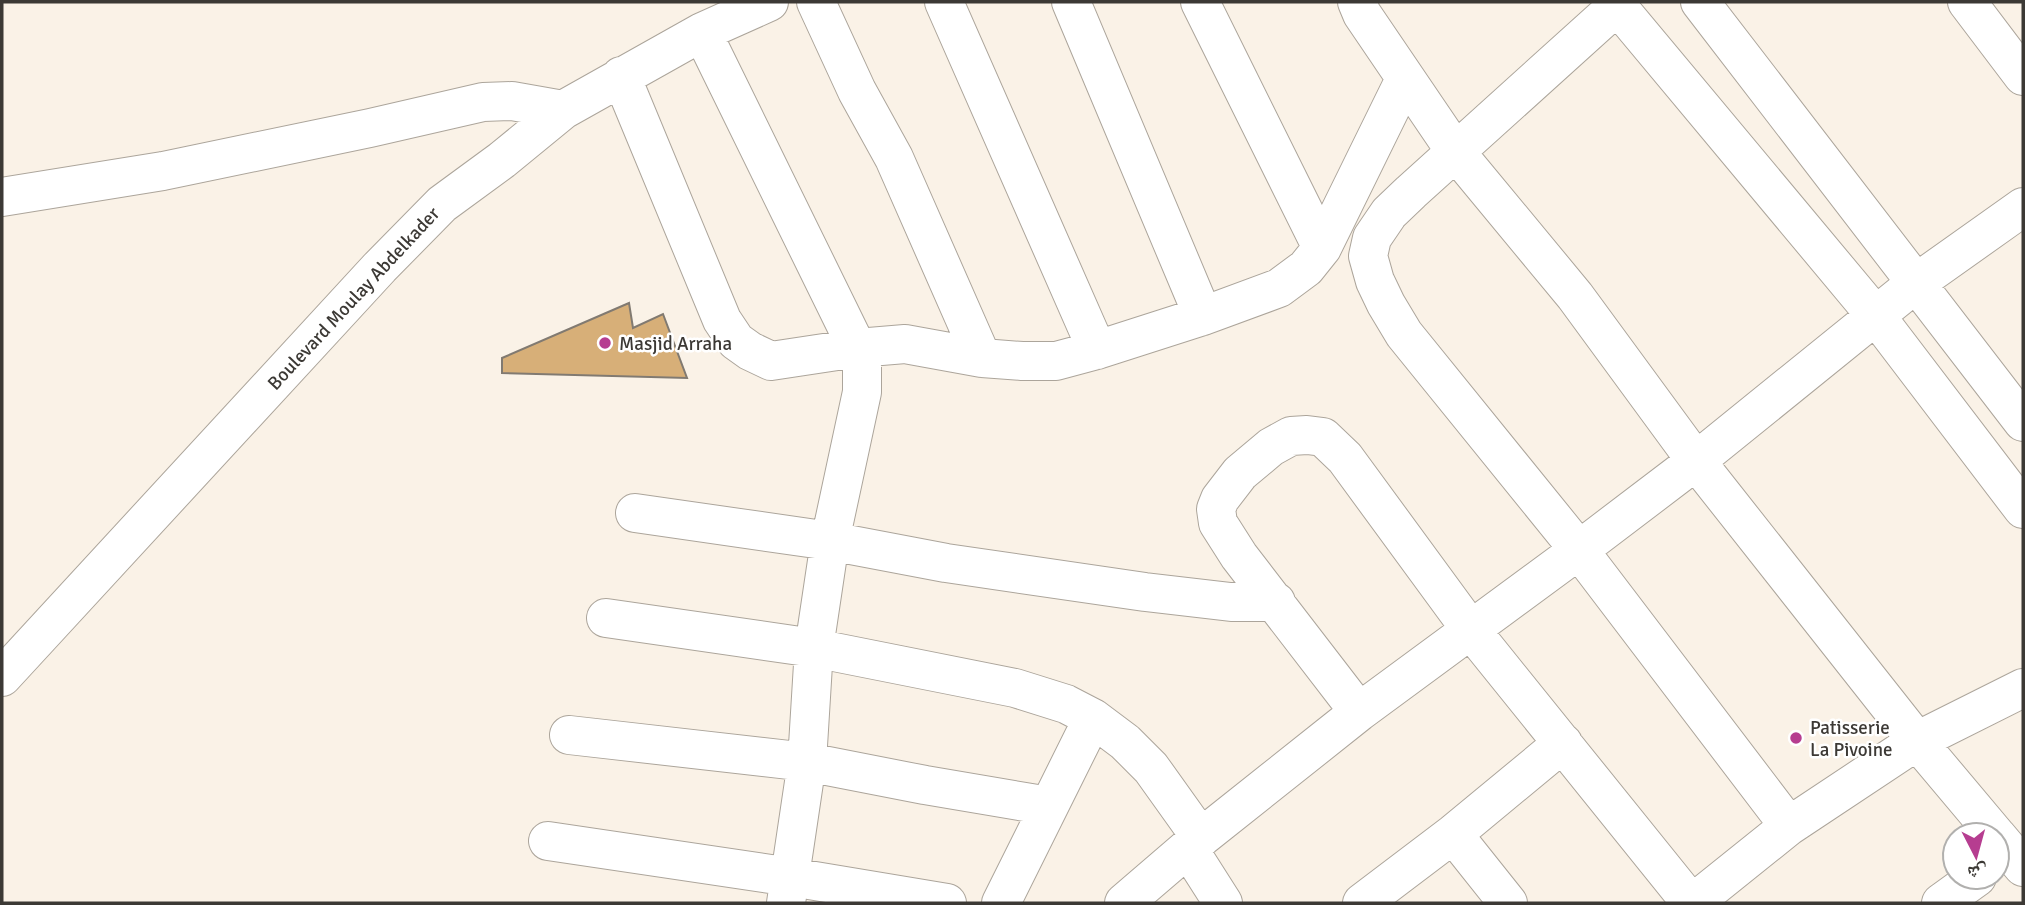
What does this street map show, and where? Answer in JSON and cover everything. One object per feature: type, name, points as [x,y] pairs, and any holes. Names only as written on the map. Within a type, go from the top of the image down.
[{"type":"street","name":"Boulevard Moulay Abdelkader","points":[[2,677],[380,267],[442,204],[563,110],[702,32],[769,2]]},
{"type":"street","points":[[816,2],[857,91],[894,158],[982,358]]},
{"type":"street","points":[[944,2],[1097,350]]},
{"type":"street","points":[[1071,2],[1203,316]]},
{"type":"street","points":[[1200,2],[1322,248]]},
{"type":"street","points":[[1357,2],[1405,79],[1455,151],[1575,296],[1696,461],[1982,821]]},
{"type":"street","points":[[1700,2],[2023,422]]},
{"type":"street","points":[[1967,2],[2023,76]]},
{"type":"street","points":[[1789,826],[1579,550],[1404,334],[1375,281],[1368,256],[1372,238],[1389,213],[1615,4],[1876,316],[2023,509]]},
{"type":"street","points":[[702,32],[768,162],[860,367],[814,648],[807,762],[789,890]]},
{"type":"street","points":[[621,76],[722,320],[736,341],[771,361],[860,367],[905,344],[982,358],[1056,361],[1203,316],[1279,288],[1306,268],[1322,248],[1405,79]]},
{"type":"street","points":[[2,197],[163,171],[483,102],[512,101],[563,110]]},
{"type":"street","points":[[1124,903],[1359,712],[1696,461],[1916,283],[2023,207]]},
{"type":"street","points":[[1359,712],[1239,556],[1218,523],[1216,509],[1220,499],[1240,473],[1271,447],[1291,436],[1323,437],[1345,458],[1471,629],[1692,903],[1789,826],[1917,741],[2023,688]]},
{"type":"street","points":[[635,513],[830,541],[946,563],[1144,592],[1231,602],[1276,602]]},
{"type":"street","points":[[606,618],[814,648],[1015,688],[1066,704],[1093,718],[1125,742],[1151,768],[1195,843],[1223,903]]},
{"type":"street","points":[[1001,903],[1093,718]]},
{"type":"street","points":[[569,735],[807,762],[1049,806]]},
{"type":"street","points":[[1362,903],[1453,834],[1563,743]]},
{"type":"street","points":[[1453,834],[1508,903]]},
{"type":"street","points":[[548,841],[789,890],[947,903]]},
{"type":"street","points":[[1941,903],[1958,891]]},
{"type":"building","name":"Masjid Arraha","points":[[629,303],[633,328],[663,314],[687,378],[502,373],[502,358]]},
{"type":"place","name":"Masjid Arraha","points":[[605,343]]},
{"type":"place","name":"Patisserie La Pivoine","points":[[1796,738]]}]
